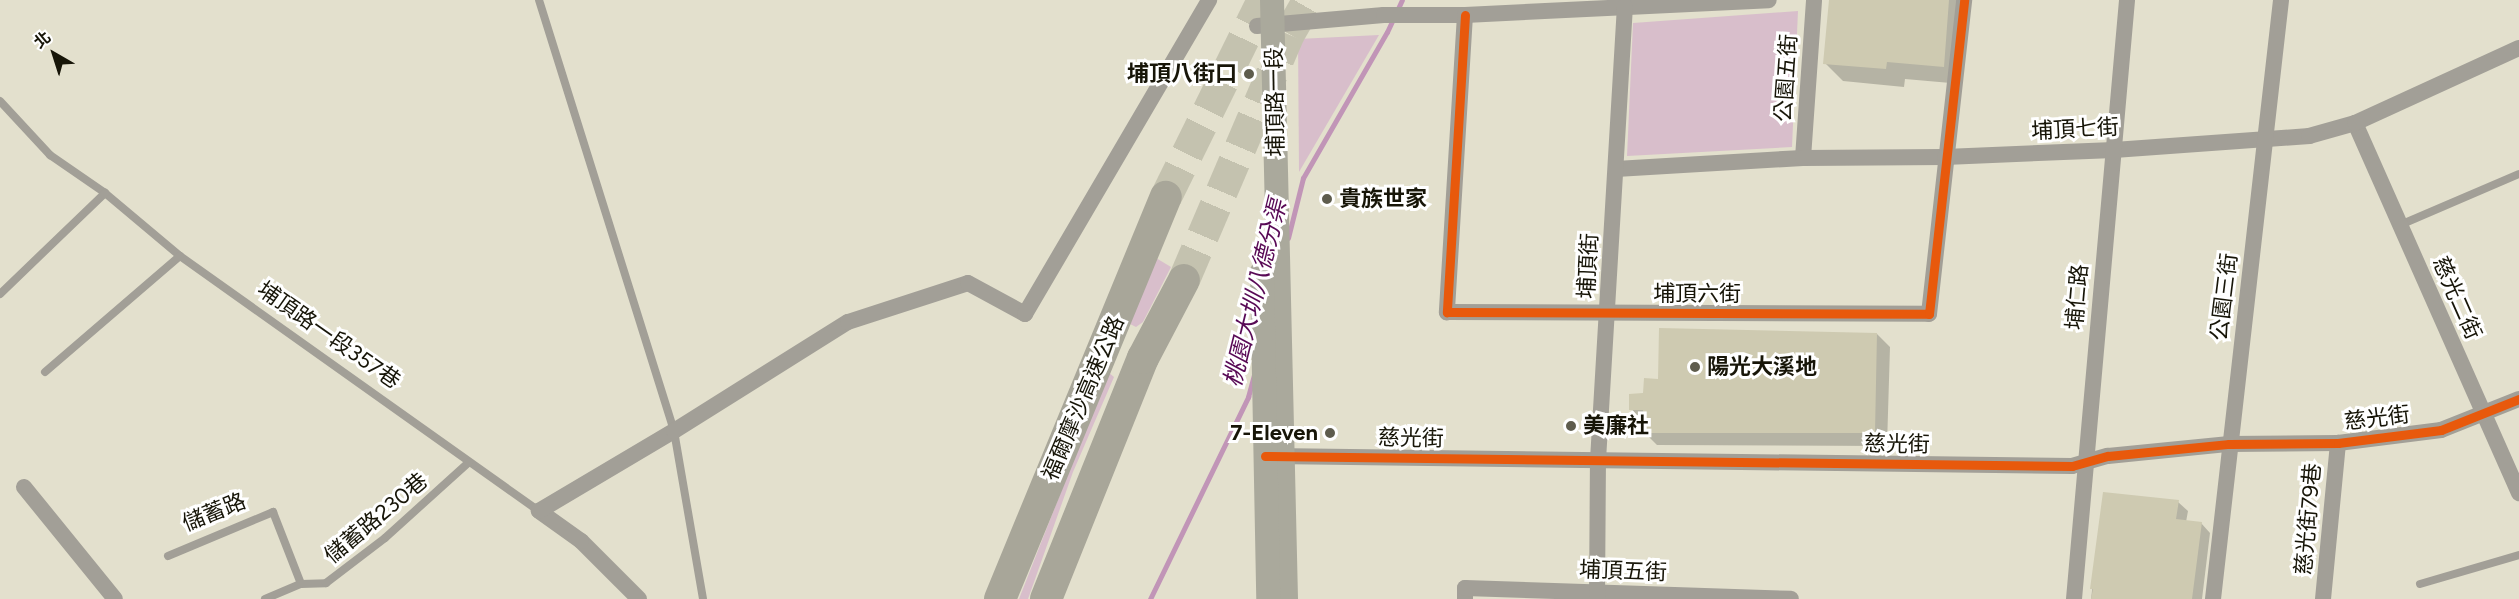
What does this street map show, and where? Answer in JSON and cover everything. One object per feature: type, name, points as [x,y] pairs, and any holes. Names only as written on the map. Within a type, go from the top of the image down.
[{"type":"highway","name":"福爾摩沙高速公路","points":[[1000,599],[1166,197]]},
{"type":"highway","name":"福爾摩沙高速公路","points":[[1046,599],[1143,358],[1184,280]]},
{"type":"highway","points":[[1104,347],[1143,358]]},
{"type":"street","points":[[539,511],[674,431],[848,322],[968,283],[1025,314],[1209,0]]},
{"type":"street","name":"埔頂路一段","points":[[1256,0],[1265,26]]},
{"type":"street","name":"埔頂路一段","points":[[1272,0],[1265,26],[1274,456],[1286,599]]},
{"type":"street","points":[[1265,26],[1385,7],[1465,15],[1769,0]]},
{"type":"street","name":"公園五街","points":[[1803,158],[1814,0]]},
{"type":"street","name":"埔頂六街","points":[[1465,15],[1447,312],[1929,314],[1964,0]]},
{"type":"street","name":"埔仁路","points":[[2074,599],[2127,0]]},
{"type":"street","name":"公園三街","points":[[2213,599],[2280,0]]},
{"type":"street","name":"埔頂街","points":[[1597,596],[1598,460],[1624,8]]},
{"type":"street","name":"埔頂七街","points":[[1616,169],[1803,158],[1945,158],[2114,150],[2309,136],[2355,123],[2519,48]]},
{"type":"street","name":"慈光二街","points":[[2355,123],[2519,492]]},
{"type":"street","name":"慈光街","points":[[1274,456],[2072,466],[2108,456],[2229,444],[2338,443],[2441,430],[2519,399]]},
{"type":"street","name":"慈光街79巷","points":[[2323,599],[2338,443]]},
{"type":"street","name":"埔頂路一段","points":[[1268,599],[1274,456]]},
{"type":"street","points":[[24,487],[114,599]]},
{"type":"street","name":"埔頂路一段357巷","points":[[539,511],[581,541],[639,599]]},
{"type":"street","name":"埔頂五街","points":[[1465,599],[1465,588],[1597,596],[1791,599]]},
{"type":"lane","points":[[539,0],[674,431],[703,599]]},
{"type":"lane","name":"埔頂路一段357巷","points":[[0,101],[50,155],[105,193],[180,256],[539,511]]},
{"type":"lane","points":[[2400,225],[2519,174]]},
{"type":"lane","points":[[0,294],[105,193]]},
{"type":"lane","points":[[45,372],[180,256]]},
{"type":"lane","name":"儲蓄路230巷","points":[[265,599],[301,584],[326,583],[385,538],[469,462]]},
{"type":"lane","name":"儲蓄路","points":[[168,556],[273,512],[301,584]]},
{"type":"lane","points":[[2420,584],[2519,555]]},
{"type":"shaded area","points":[[1798,11],[1792,147],[1627,156],[1633,23]]},
{"type":"shaded area","points":[[1379,35],[1299,172],[1298,39]]},
{"type":"shaded area","points":[[1156,258],[1171,267],[1143,322],[1136,327],[1130,324]]},
{"type":"shaded area","points":[[1108,372],[1114,377],[1073,472],[1028,599],[1019,599]]},
{"type":"building","points":[[1829,0],[1949,0],[1944,67],[1887,62],[1886,69],[1823,64]]},
{"type":"building","name":"陽光大溪地","points":[[1659,328],[1877,333],[1875,433],[1643,433],[1643,410],[1629,410],[1629,394],[1643,393],[1644,378],[1658,379]]},
{"type":"building","points":[[2103,492],[2179,500],[2176,519],[2202,522],[2192,599],[2091,599],[2093,589],[2090,589]]},
{"type":"waterway","name":"桃園大圳八德分渠","points":[[1288,238],[1303,178],[1387,32],[1402,0]]},
{"type":"waterway","name":"桃園大圳八德分渠","points":[[1150,599],[1248,397],[1254,375]]},
{"type":"tunnel","points":[[1166,197],[1263,0]]},
{"type":"tunnel","points":[[1184,280],[1289,34],[1309,0]]},
{"type":"cycle path","points":[[1465,15],[1447,312],[1929,314],[1964,0]]},
{"type":"cycle path","points":[[1265,456],[2072,466],[2108,456],[2229,444],[2338,443],[2441,430],[2519,399]]},
{"type":"place","name":"埔頂八街口","points":[[1249,74]]},
{"type":"place","name":"貴族世家","points":[[1327,199]]},
{"type":"place","name":"陽光大溪地","points":[[1695,367]]},
{"type":"place","name":"美廉社","points":[[1571,426]]},
{"type":"place","name":"7-Eleven","points":[[1330,433]]}]
